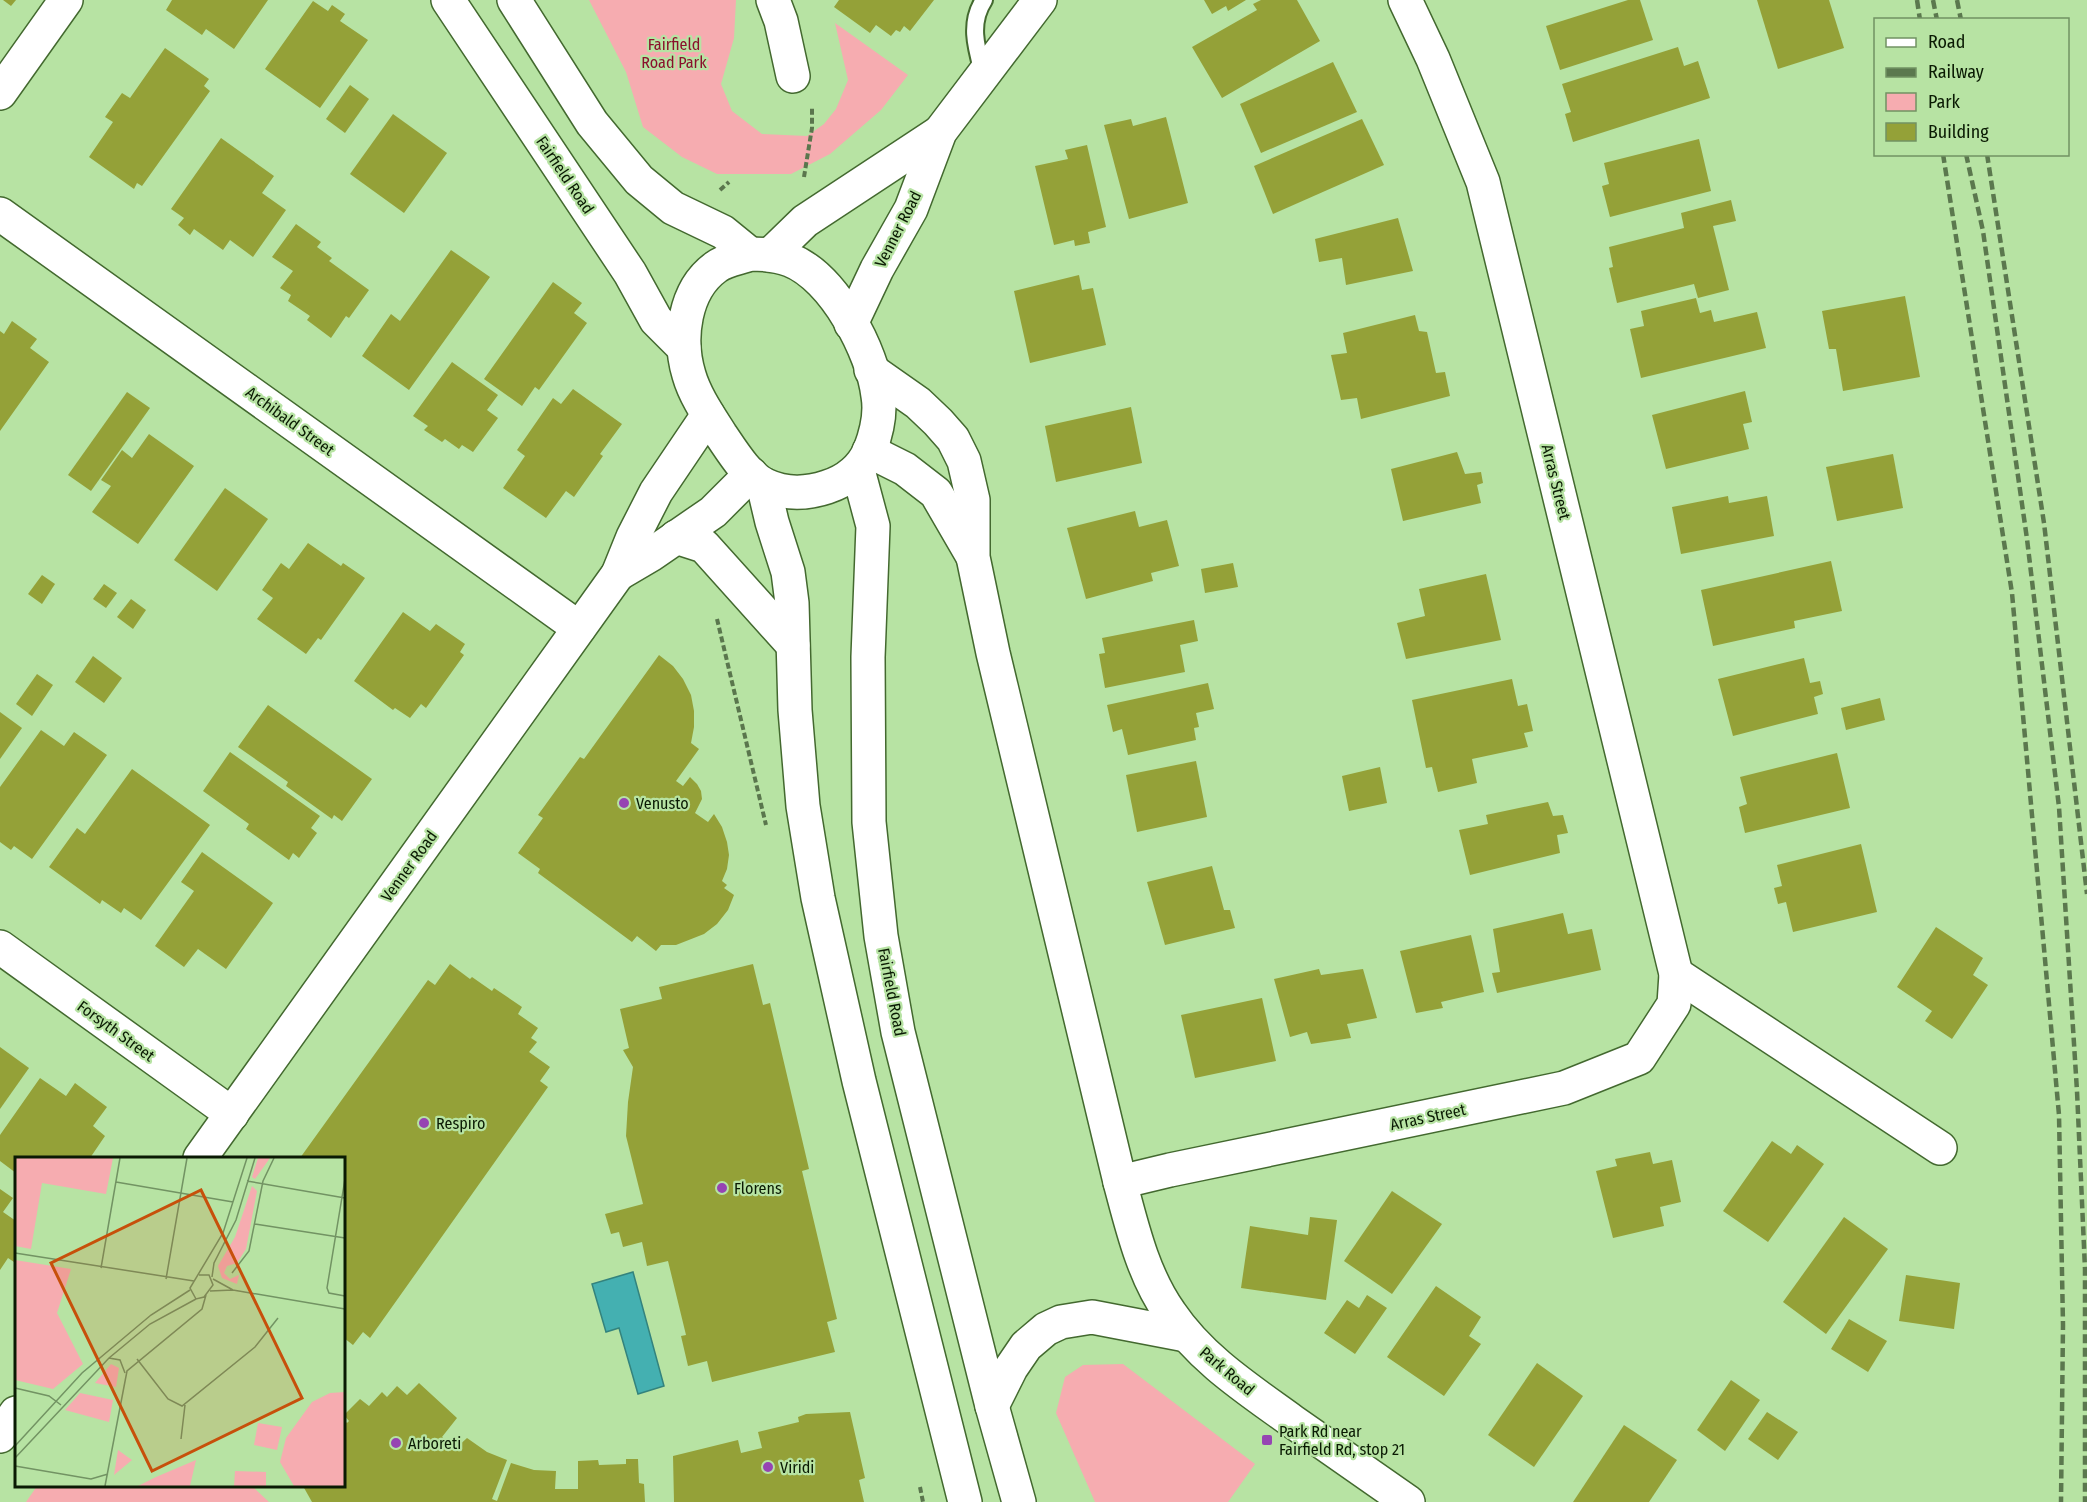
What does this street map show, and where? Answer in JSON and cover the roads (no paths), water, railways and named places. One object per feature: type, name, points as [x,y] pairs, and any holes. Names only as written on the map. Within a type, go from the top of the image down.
[{"type":"street","points":[[0,93],[66,0]]},
{"type":"street","name":"Fairfield Road","points":[[448,0],[630,273],[656,320],[684,348]]},
{"type":"street","points":[[514,0],[592,123],[639,180],[673,208],[723,232],[760,254],[791,261],[812,273],[841,307],[852,324],[862,345],[879,397],[877,425],[864,460],[835,484],[810,492],[783,492],[757,479],[739,460],[708,415],[689,376],[684,348],[690,299],[702,281],[717,266],[760,254]]},
{"type":"street","points":[[774,0],[794,76]]},
{"type":"street","name":"Venner Road","points":[[852,324],[878,269],[911,209],[940,132],[1040,0]]},
{"type":"street","name":"Arras Street","points":[[1120,1182],[1564,1088],[1639,1058],[1674,1004],[1676,974],[1483,182],[1433,59],[1404,0]]},
{"type":"street","name":"Venner Road","points":[[760,254],[805,221],[940,132]]},
{"type":"street","name":"Archibald Street","points":[[0,213],[579,628]]},
{"type":"street","points":[[871,370],[918,403],[953,439],[964,461],[973,500],[973,557],[996,664],[1120,1182]]},
{"type":"street","name":"Venner Road","points":[[201,1157],[618,574],[633,537],[656,492],[708,415]]},
{"type":"street","points":[[864,460],[905,469],[936,493],[973,557]]},
{"type":"street","name":"Fairfield Road","points":[[864,460],[873,526],[868,657],[869,822],[881,936],[898,1032],[992,1406],[1019,1502]]},
{"type":"street","points":[[757,479],[788,572],[795,710],[803,806],[818,898],[859,1081],[965,1502]]},
{"type":"street","name":"Venner Road","points":[[618,574],[652,555],[757,479]]},
{"type":"street","points":[[676,537],[704,546],[793,645]]},
{"type":"street","name":"Forsyth Street","points":[[0,948],[232,1114]]},
{"type":"street","points":[[1676,974],[1940,1148]]},
{"type":"street","name":"Park Road","points":[[1120,1182],[1143,1260],[1168,1312],[1186,1335],[1237,1381],[1408,1502]]},
{"type":"street","points":[[992,1406],[1011,1368],[1026,1346],[1046,1329],[1061,1322],[1092,1317],[1186,1335]]},
{"type":"street","points":[[0,1436],[15,1414]]},
{"type":"lane","points":[[984,0],[980,7],[974,40],[984,76]]},
{"type":"water","points":[[633,1272],[664,1386],[638,1394],[619,1328],[606,1332],[592,1284]]},
{"type":"railway","points":[[1917,0],[1920,18]]},
{"type":"railway","points":[[1933,0],[1937,18]]},
{"type":"railway","points":[[1957,0],[1961,18]]},
{"type":"railway","points":[[1943,156],[2012,593],[2059,1115],[2063,1325],[2061,1502]]},
{"type":"railway","points":[[1966,156],[1983,231],[2027,539],[2059,807],[2077,1091],[2085,1269],[2085,1502]]},
{"type":"railway","points":[[1987,156],[2044,523],[2087,894]]},
{"type":"place","name":"Venusto","points":[[624,803]]},
{"type":"place","name":"Respiro","points":[[424,1123]]},
{"type":"place","name":"Florens","points":[[722,1188]]},
{"type":"place","name":"Park Rd near Fairfield Rd, stop 21","points":[[1267,1440]]},
{"type":"place","name":"Arboreti","points":[[396,1443]]},
{"type":"place","name":"Viridi","points":[[768,1467]]},
{"type":"park label","name":"Fairfield Road Park","points":[[674,53]]}]
